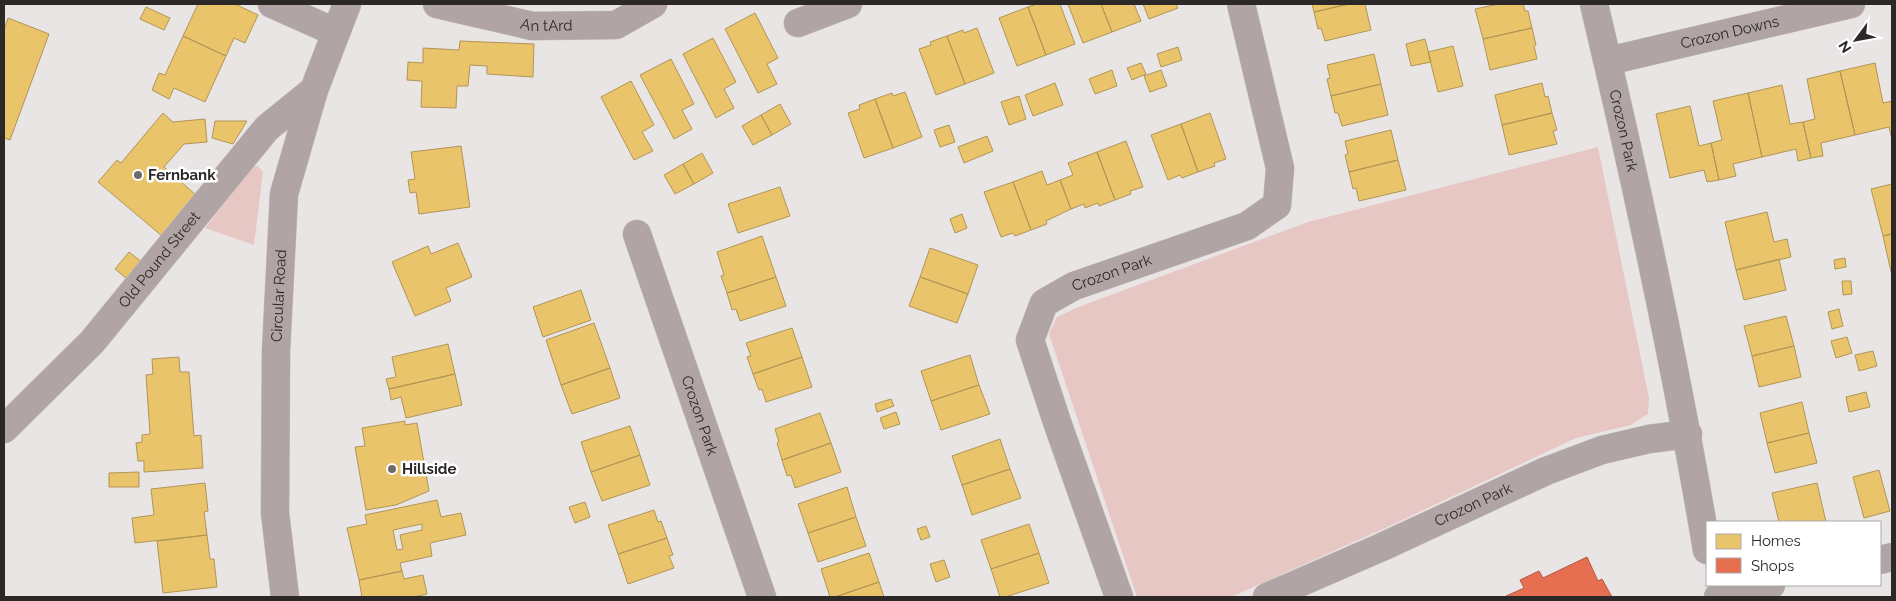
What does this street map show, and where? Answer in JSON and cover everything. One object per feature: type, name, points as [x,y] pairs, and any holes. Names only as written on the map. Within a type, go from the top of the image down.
[{"type":"street","points":[[272,4],[335,32]]},
{"type":"street","name":"Circular Road","points":[[285,597],[275,513],[276,351],[284,194],[314,90],[347,4]]},
{"type":"street","name":"An tArd","points":[[437,4],[532,26],[541,26],[616,25],[653,4]]},
{"type":"street","points":[[798,23],[848,4]]},
{"type":"street","name":"Crozon Park","points":[[1118,597],[1030,340],[1044,303],[1074,286],[1247,226],[1277,205],[1280,168],[1241,4]]},
{"type":"street","name":"Crozon Park","points":[[1594,4],[1646,231],[1688,434],[1706,544]]},
{"type":"street","name":"Crozon Downs","points":[[1608,61],[1851,4]]},
{"type":"street","name":"Old Pound Street","points":[[4,429],[92,342],[266,128],[314,90]]},
{"type":"street","name":"Crozon Park","points":[[637,234],[762,597]]},
{"type":"street","name":"Crozon Park","points":[[1267,597],[1382,547],[1546,471],[1602,450],[1649,439],[1688,434]]},
{"type":"street","points":[[1717,597],[1766,586]]},
{"type":"shaded area","points":[[1598,147],[1649,398],[1648,414],[1631,425],[1576,438],[1394,524],[1231,597],[1137,597],[1049,334],[1057,317],[1081,306],[1308,222]]},
{"type":"shaded area","points":[[258,166],[263,172],[254,245],[205,228],[252,167]]},
{"type":"building: Homes","points":[[198,4],[235,4],[258,15],[245,43],[234,38],[226,56],[183,36]]},
{"type":"building: Homes","points":[[1037,4],[1060,4],[1075,44],[1046,55],[1028,7]]},
{"type":"building: Homes","points":[[1068,4],[1101,4],[1112,32],[1083,43]]},
{"type":"building: Homes","points":[[1101,4],[1134,4],[1141,21],[1112,32]]},
{"type":"building: Homes","points":[[1143,4],[1176,4],[1178,8],[1149,19]]},
{"type":"building: Homes","points":[[1312,4],[1349,4],[1314,12]]},
{"type":"building: Homes","points":[[1349,4],[1365,4],[1371,30],[1325,41],[1321,28],[1318,29],[1314,12]]},
{"type":"building: Homes","points":[[1499,4],[1523,4],[1525,11],[1528,11],[1532,28],[1483,39],[1475,9]]},
{"type":"building: Homes","points":[[146,7],[170,18],[164,30],[140,19]]},
{"type":"building: Homes","points":[[1028,7],[1046,55],[1017,66],[999,18]]},
{"type":"building: Homes","points":[[755,13],[778,58],[767,64],[777,84],[758,93],[725,29]]},
{"type":"building: Homes","points":[[8,18],[49,34],[10,140],[4,138],[4,30]]},
{"type":"building: Homes","points":[[977,28],[994,73],[965,84],[947,36],[963,30],[964,33]]},
{"type":"building: Homes","points":[[1532,28],[1537,59],[1490,70],[1483,39]]},
{"type":"building: Homes","points":[[183,36],[226,56],[205,102],[174,88],[169,99],[152,90],[159,73],[165,75]]},
{"type":"building: Homes","points":[[947,36],[965,84],[936,95],[919,49],[931,45],[930,42]]},
{"type":"building: Homes","points":[[713,38],[736,82],[724,89],[734,108],[716,118],[683,54]]},
{"type":"building: Homes","points":[[1425,39],[1431,62],[1411,66],[1406,44]]},
{"type":"building: Homes","points":[[460,41],[534,44],[533,77],[487,74],[487,66],[470,65],[468,86],[457,86],[456,108],[421,107],[422,81],[407,80],[408,62],[423,63],[423,48],[459,50]]},
{"type":"building: Homes","points":[[1453,46],[1463,86],[1438,92],[1428,52]]},
{"type":"building: Homes","points":[[1178,47],[1182,60],[1161,67],[1157,54]]},
{"type":"building: Homes","points":[[1374,54],[1381,84],[1331,96],[1327,79],[1330,78],[1327,65]]},
{"type":"building: Homes","points":[[671,59],[694,104],[682,110],[692,129],[674,139],[640,75]]},
{"type":"building: Homes","points":[[1141,63],[1146,74],[1132,80],[1127,68]]},
{"type":"building: Homes","points":[[1875,63],[1883,103],[1892,101],[1892,140],[1889,127],[1855,135],[1840,71]]},
{"type":"building: Homes","points":[[1112,70],[1117,86],[1095,94],[1089,79]]},
{"type":"building: Homes","points":[[1161,70],[1167,86],[1150,92],[1144,76]]},
{"type":"building: Homes","points":[[1840,71],[1855,135],[1821,143],[1823,156],[1811,158],[1803,122],[1815,119],[1807,79]]},
{"type":"building: Homes","points":[[631,81],[654,125],[642,132],[653,151],[634,160],[601,97]]},
{"type":"building: Homes","points":[[1055,83],[1063,105],[1033,116],[1025,95]]},
{"type":"building: Homes","points":[[1542,83],[1545,97],[1548,96],[1552,113],[1502,125],[1495,95]]},
{"type":"building: Homes","points":[[1381,84],[1388,115],[1342,126],[1338,113],[1335,113],[1331,96]]},
{"type":"building: Homes","points":[[1782,85],[1790,124],[1803,122],[1811,158],[1798,161],[1796,149],[1762,157],[1748,93]]},
{"type":"building: Homes","points":[[905,92],[922,137],[893,148],[875,99],[892,93],[893,96]]},
{"type":"building: Homes","points":[[1748,93],[1762,157],[1733,164],[1736,176],[1719,180],[1711,143],[1722,140],[1713,101]]},
{"type":"building: Homes","points":[[1019,96],[1026,119],[1009,125],[1001,102]]},
{"type":"building: Homes","points":[[875,99],[893,148],[864,158],[848,113],[860,109],[859,105]]},
{"type":"building: Homes","points":[[780,104],[791,124],[772,135],[761,115]]},
{"type":"building: Homes","points":[[1690,106],[1699,146],[1711,143],[1719,180],[1707,182],[1704,170],[1670,178],[1656,114]]},
{"type":"building: Homes","name":"Fernbank","points":[[163,113],[173,122],[205,119],[207,142],[184,144],[164,167],[196,195],[162,236],[98,182],[117,160],[121,163]]},
{"type":"building: Homes","points":[[1210,113],[1226,159],[1214,163],[1215,166],[1198,172],[1181,124]]},
{"type":"building: Homes","points":[[1552,113],[1557,130],[1553,131],[1557,144],[1509,155],[1502,125]]},
{"type":"building: Homes","points":[[761,115],[772,135],[753,145],[742,126]]},
{"type":"building: Homes","points":[[215,121],[247,121],[233,144],[212,138]]},
{"type":"building: Homes","points":[[1181,124],[1198,172],[1182,178],[1180,175],[1168,180],[1151,135]]},
{"type":"building: Homes","points":[[949,125],[955,142],[940,147],[934,130]]},
{"type":"building: Homes","points":[[1391,130],[1398,160],[1349,172],[1345,155],[1348,154],[1345,141]]},
{"type":"building: Homes","points":[[987,136],[993,151],[964,163],[958,147]]},
{"type":"building: Homes","points":[[1126,141],[1143,187],[1130,191],[1131,194],[1115,200],[1097,152]]},
{"type":"building: Homes","points":[[461,146],[470,207],[419,214],[416,192],[410,193],[408,180],[415,179],[411,152]]},
{"type":"building: Homes","points":[[1097,152],[1115,200],[1099,206],[1098,203],[1085,208],[1084,204],[1071,209],[1060,180],[1073,175],[1068,163]]},
{"type":"building: Homes","points":[[702,153],[713,173],[694,184],[683,164]]},
{"type":"building: Homes","points":[[1398,160],[1406,190],[1359,201],[1356,188],[1353,189],[1349,172]]},
{"type":"building: Homes","points":[[683,164],[694,184],[675,194],[664,175]]},
{"type":"building: Homes","points":[[1042,171],[1047,185],[1060,180],[1071,209],[1046,221],[1047,224],[1031,230],[1013,182]]},
{"type":"building: Homes","points":[[1013,182],[1031,230],[1015,236],[1013,233],[1001,237],[984,192]]},
{"type":"building: Homes","points":[[1892,184],[1892,234],[1883,236],[1871,189]]},
{"type":"building: Homes","points":[[780,187],[790,216],[738,233],[728,204]]},
{"type":"building: Homes","points":[[1767,212],[1774,242],[1787,239],[1791,257],[1736,270],[1725,222]]},
{"type":"building: Homes","points":[[962,214],[967,228],[955,233],[950,219]]},
{"type":"building: Homes","points":[[1892,234],[1892,276],[1883,236]]},
{"type":"building: Homes","points":[[762,236],[776,277],[727,293],[721,276],[724,275],[717,252]]},
{"type":"building: Homes","points":[[458,243],[472,277],[446,288],[451,301],[415,316],[392,262],[428,246],[431,254]]},
{"type":"building: Homes","points":[[930,248],[978,265],[968,294],[920,277]]},
{"type":"building: Homes","points":[[129,252],[142,262],[127,279],[115,269]]},
{"type":"building: Homes","points":[[1845,258],[1846,267],[1835,269],[1834,260]]},
{"type":"building: Homes","points":[[1779,259],[1786,290],[1744,300],[1736,270]]},
{"type":"building: Homes","points":[[776,277],[786,306],[740,321],[736,309],[732,310],[727,293]]},
{"type":"building: Homes","points":[[920,277],[968,294],[957,323],[909,306]]},
{"type":"building: Homes","points":[[1842,281],[1851,281],[1852,294],[1843,295]]},
{"type":"building: Homes","points":[[581,290],[591,320],[543,337],[533,307]]},
{"type":"building: Homes","points":[[1839,309],[1843,326],[1832,329],[1828,312]]},
{"type":"building: Homes","points":[[1786,316],[1794,346],[1752,356],[1744,326]]},
{"type":"building: Homes","points":[[594,323],[610,368],[561,385],[546,340]]},
{"type":"building: Homes","points":[[792,328],[802,357],[753,374],[747,357],[751,356],[746,343]]},
{"type":"building: Homes","points":[[1847,337],[1852,353],[1836,358],[1831,341]]},
{"type":"building: Homes","points":[[448,344],[455,374],[389,389],[386,379],[396,377],[392,357]]},
{"type":"building: Homes","points":[[1794,346],[1801,377],[1759,387],[1752,356]]},
{"type":"building: Homes","points":[[1873,351],[1877,366],[1859,371],[1855,355]]},
{"type":"building: Homes","points":[[970,355],[979,385],[931,401],[921,371]]},
{"type":"building: Homes","points":[[179,357],[180,372],[189,372],[194,436],[201,435],[203,468],[144,472],[144,461],[138,461],[136,443],[142,442],[142,435],[150,434],[146,375],[153,374],[152,359]]},
{"type":"building: Homes","points":[[802,357],[812,387],[766,402],[762,389],[759,390],[753,374]]},
{"type":"building: Homes","points":[[610,368],[620,398],[572,414],[561,385]]},
{"type":"building: Homes","points":[[455,374],[462,405],[406,418],[401,397],[391,400],[389,389]]},
{"type":"building: Homes","points":[[979,385],[990,414],[941,430],[931,401]]},
{"type":"building: Homes","points":[[1866,392],[1870,407],[1849,412],[1846,397]]},
{"type":"building: Homes","points":[[891,399],[894,406],[877,412],[875,404]]},
{"type":"building: Homes","points":[[1802,402],[1809,433],[1767,443],[1760,413]]},
{"type":"building: Homes","points":[[896,412],[900,424],[884,429],[880,418]]},
{"type":"building: Homes","points":[[820,413],[831,443],[782,460],[775,429]]},
{"type":"building: Homes","name":"Hillside","points":[[405,421],[405,425],[417,423],[429,491],[396,505],[366,510],[355,447],[365,446],[362,428]]},
{"type":"building: Homes","points":[[630,426],[640,455],[591,472],[581,442]]},
{"type":"building: Homes","points":[[1809,433],[1817,463],[1775,473],[1767,443]]},
{"type":"building: Homes","points":[[1000,439],[1010,469],[962,485],[952,456]]},
{"type":"building: Homes","points":[[831,443],[841,472],[795,488],[791,475],[787,476],[782,460]]},
{"type":"building: Homes","points":[[640,455],[650,485],[602,501],[591,472]]},
{"type":"building: Homes","points":[[1010,469],[1021,498],[972,515],[962,485]]},
{"type":"building: Homes","points":[[1879,470],[1890,511],[1864,518],[1853,477]]},
{"type":"building: Homes","points":[[139,472],[139,487],[109,487],[109,473]]},
{"type":"building: Homes","points":[[205,483],[208,511],[204,512],[207,535],[135,543],[132,518],[154,515],[151,489]]},
{"type":"building: Homes","points":[[1817,483],[1826,521],[1779,521],[1772,493]]},
{"type":"building: Homes","points":[[847,487],[856,517],[808,533],[798,504]]},
{"type":"building: Homes","points":[[437,500],[441,517],[461,513],[466,535],[430,543],[432,556],[400,563],[402,571],[359,580],[347,528],[367,524],[365,515]],"holes":[[[422,524],[422,530],[400,535],[403,549],[397,550],[393,530]]]},
{"type":"building: Homes","points":[[585,502],[590,517],[575,523],[569,507]]},
{"type":"building: Homes","points":[[654,510],[658,522],[661,521],[667,538],[618,554],[608,525]]},
{"type":"building: Homes","points":[[856,517],[866,546],[818,562],[808,533]]},
{"type":"building: Homes","points":[[1029,524],[1039,553],[991,569],[981,540]]},
{"type":"building: Homes","points":[[926,526],[930,537],[921,540],[917,529]]},
{"type":"building: Homes","points":[[207,535],[210,559],[214,559],[217,587],[163,593],[157,541]]},
{"type":"building: Homes","points":[[667,538],[673,555],[669,556],[674,568],[628,584],[618,554]]},
{"type":"building: Homes","points":[[869,553],[879,582],[830,597],[821,569]]},
{"type":"building: Homes","points":[[1039,553],[1049,583],[1000,597],[991,569]]},
{"type":"building: Homes","points":[[944,560],[950,577],[936,582],[930,564]]},
{"type":"building: Homes","points":[[402,571],[404,579],[423,575],[427,594],[413,597],[362,597],[359,580]]},
{"type":"building: Homes","points":[[879,582],[884,597],[835,597]]},
{"type":"building: Shops","points":[[1587,557],[1598,581],[1602,579],[1612,597],[1504,597],[1524,588],[1520,580],[1539,571],[1543,578]]},
{"type":"place","name":"Fernbank","points":[[138,175]]},
{"type":"place","name":"Hillside","points":[[392,469]]}]
